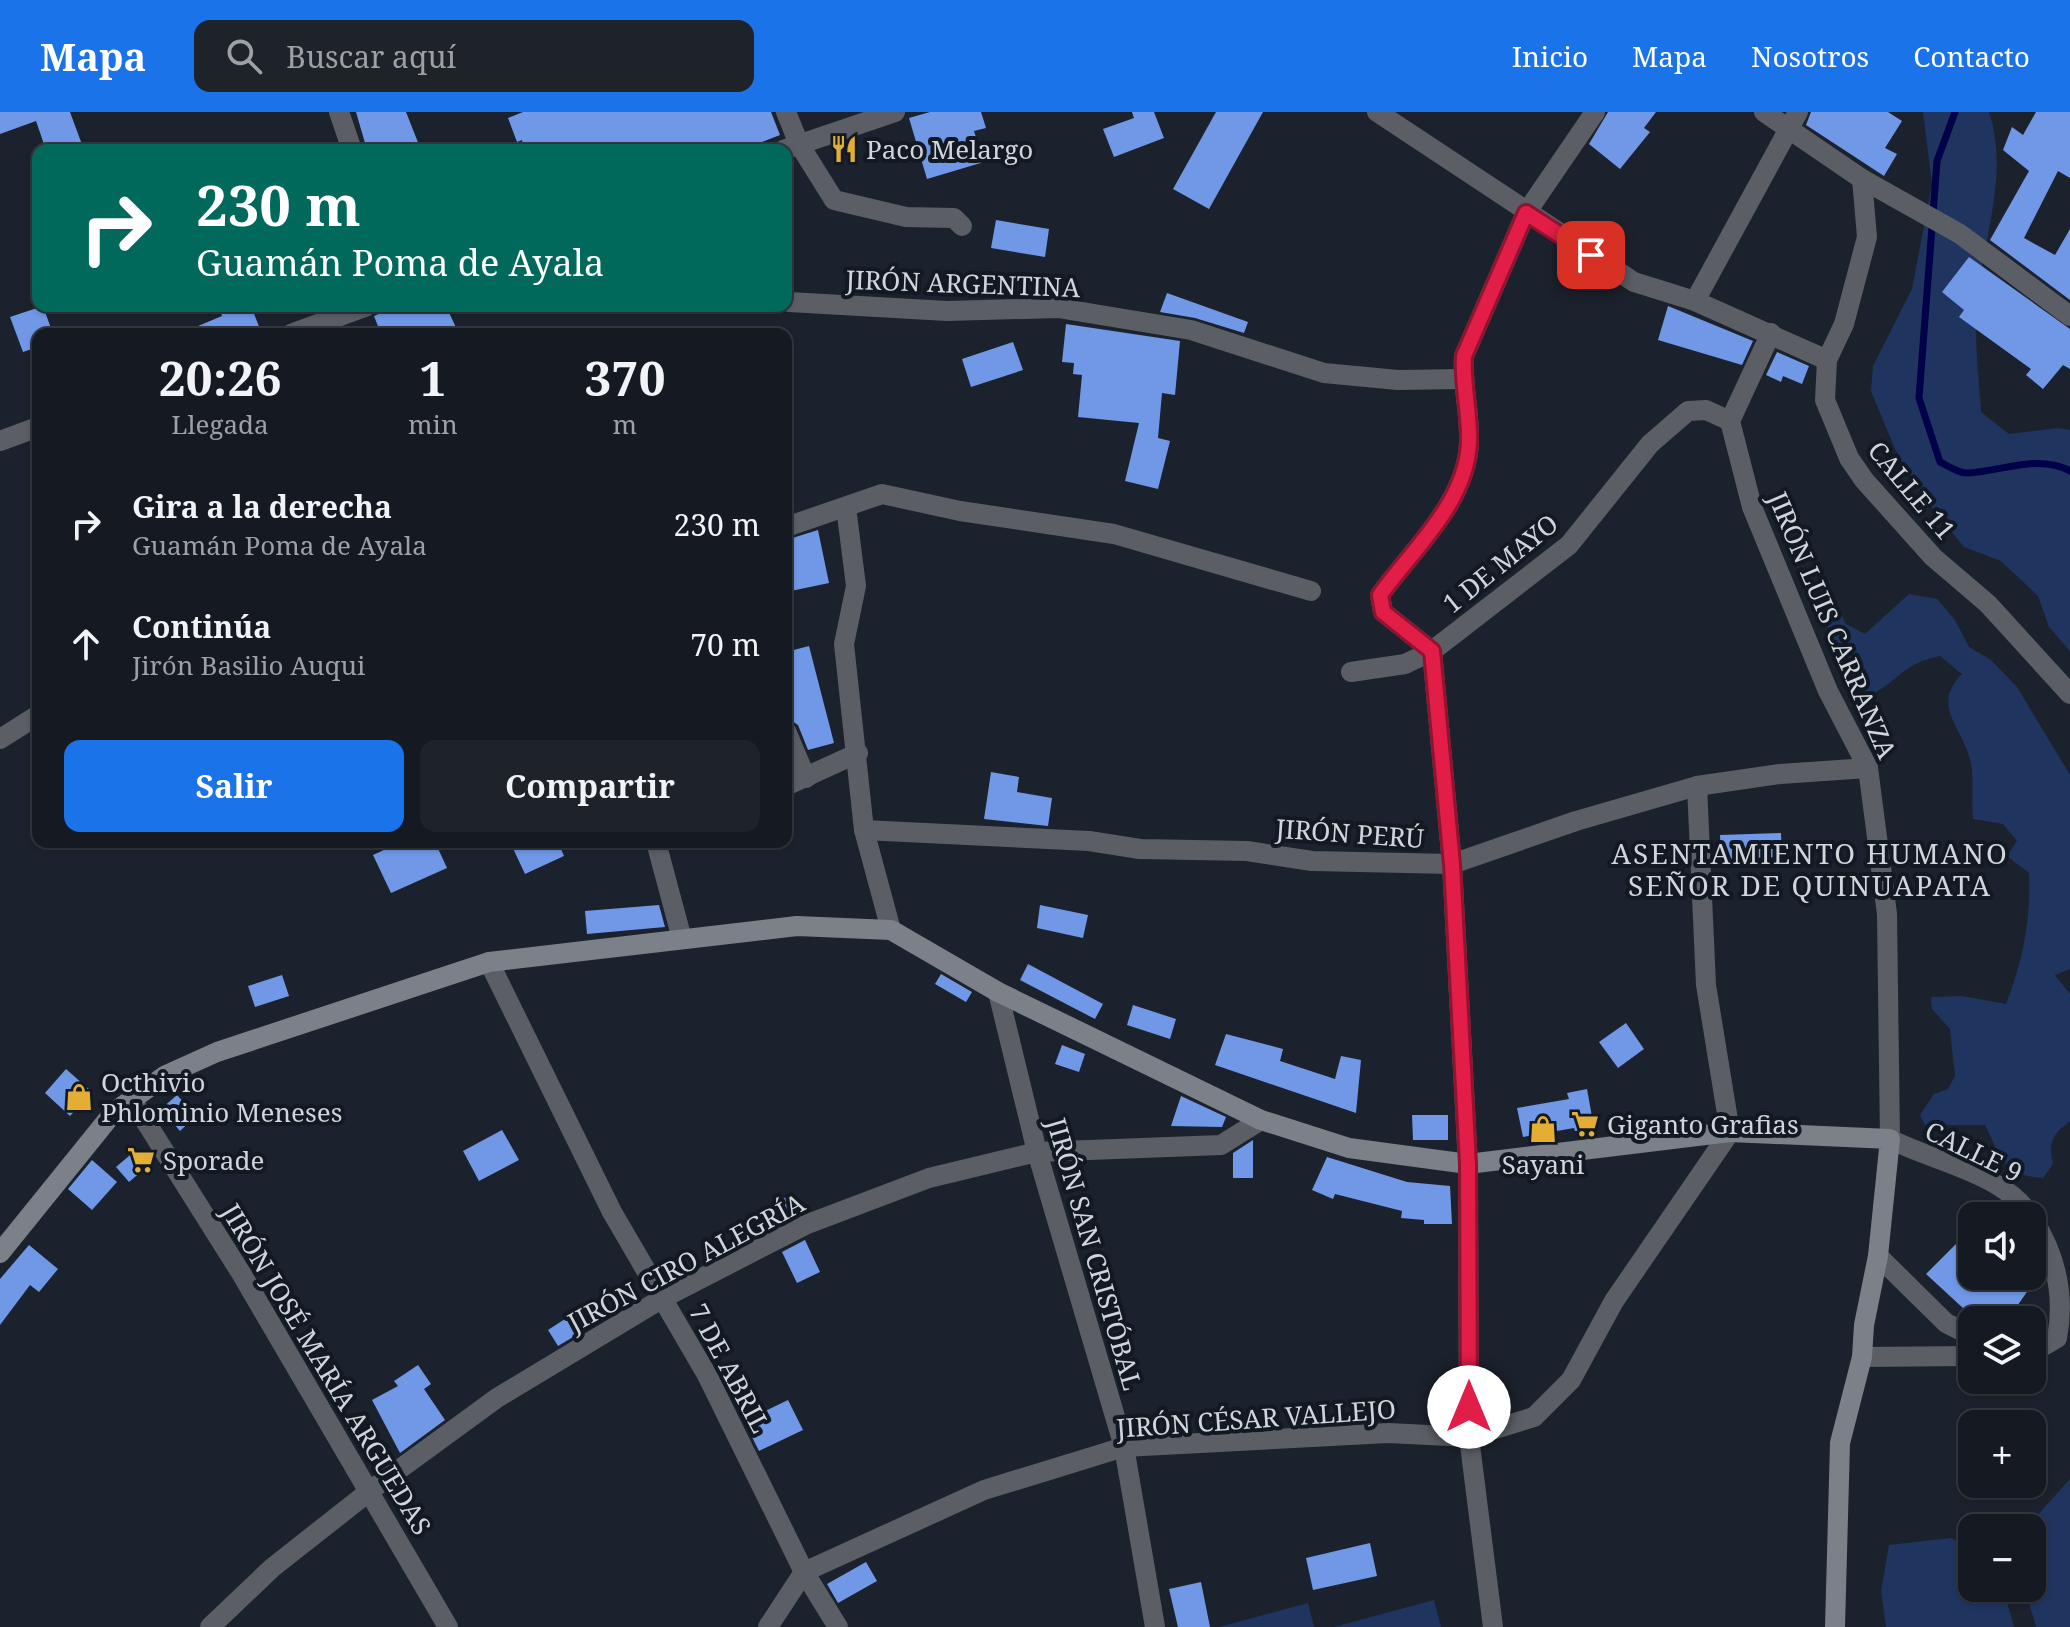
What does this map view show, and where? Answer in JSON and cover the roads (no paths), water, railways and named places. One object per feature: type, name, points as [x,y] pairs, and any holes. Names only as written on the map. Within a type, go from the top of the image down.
[{"type":"street","points":[[339,112],[350,144]]},
{"type":"street","points":[[786,112],[791,144]]},
{"type":"street","points":[[792,147],[895,112]]},
{"type":"street","points":[[1377,112],[1634,282],[1695,301],[1827,360]]},
{"type":"street","points":[[1493,1627],[1469,1437],[1468,1164],[1452,864],[1432,651],[1383,612],[1380,595],[1463,480],[1469,446],[1469,403],[1462,379],[1469,343],[1526,213],[1595,112]]},
{"type":"street","points":[[1764,112],[1793,120],[1862,179],[1960,234],[2070,316]]},
{"type":"street","points":[[1695,301],[1793,120]]},
{"type":"street","points":[[792,148],[834,200],[906,217],[954,218],[962,226]]},
{"type":"street","name":"CALLE 11","points":[[1862,179],[1867,237],[1844,324],[1827,360],[1825,400],[1849,458],[1864,480],[1933,557],[1988,604],[2070,694]]},
{"type":"street","name":"JIRÓN ARGENTINA","points":[[792,302],[947,311],[1058,308],[1191,330],[1324,373],[1398,380],[1462,379]]},
{"type":"street","points":[[307,328],[351,312]]},
{"type":"street","points":[[1730,421],[1771,333]]},
{"type":"street","name":"1 DE MAYO","points":[[1351,672],[1405,664],[1432,651],[1569,545],[1650,444],[1688,411],[1706,410],[1730,421]]},
{"type":"street","name":"JIRÓN LUIS CARRANZA","points":[[1730,421],[1752,507],[1828,691],[1868,768],[1887,914],[1890,1139]]},
{"type":"street","points":[[0,441],[32,429]]},
{"type":"street","points":[[792,525],[882,494],[960,511],[1074,526],[1137,540],[1234,571],[1311,591]]},
{"type":"street","points":[[846,507],[856,586],[844,644],[864,830],[891,930]]},
{"type":"street","points":[[0,739],[32,719]]},
{"type":"street","points":[[792,745],[806,778]]},
{"type":"street","points":[[792,784],[858,753]]},
{"type":"street","name":"JIRÓN PERÚ","points":[[864,830],[1089,841],[1140,849],[1247,851],[1312,861],[1452,864],[1576,821],[1697,786],[1780,774],[1868,768]]},
{"type":"street","points":[[1697,786],[1706,985],[1730,1132]]},
{"type":"street","points":[[658,848],[682,939]]},
{"type":"street","points":[[0,1253],[113,1113],[166,1075],[217,1052],[489,962],[797,926],[891,930],[998,992],[1261,1120],[1349,1148],[1468,1164],[1730,1132],[1890,1139],[1878,1256],[1864,1325],[1862,1357],[1840,1443],[1835,1627]]},
{"type":"street","name":"7 DE ABRIL","points":[[489,962],[612,1212],[707,1375],[804,1572],[838,1627]]},
{"type":"street","name":"JIRÓN SAN CRISTÓBAL","points":[[998,992],[1037,1152],[1124,1447],[1155,1627]]},
{"type":"street","name":"JIRÓN JOSÉ MARÍA ARGUEDAS","points":[[132,1100],[241,1273],[371,1490],[448,1627]]},
{"type":"street","name":"JIRÓN CIRO ALEGRÍA","points":[[210,1627],[272,1568],[371,1490],[497,1398],[663,1298],[805,1225],[929,1178],[1037,1152],[1221,1145],[1261,1120]]},
{"type":"street","name":"JIRÓN CÉSAR VALLEJO","points":[[804,1572],[984,1490],[1124,1447],[1388,1433],[1469,1437],[1534,1417],[1571,1380],[1614,1301],[1730,1132]]},
{"type":"street","name":"CALLE 9","points":[[1890,1139],[1997,1187],[2020,1202]]},
{"type":"street","name":"CALLE 9","points":[[2046,1245],[2062,1298],[2057,1338],[2046,1344]]},
{"type":"street","points":[[1878,1256],[1946,1323],[1958,1329]]},
{"type":"street","points":[[1862,1357],[1958,1356]]},
{"type":"street","points":[[768,1627],[804,1572]]},
{"type":"waterway","points":[[1955,112],[1937,161],[1919,398],[1940,462],[1954,469],[1969,473],[2046,464],[2070,471]]},
{"type":"place","name":"Paco Melargo","points":[[844,149]]},
{"type":"place","name":"Octhivio Phlominio Meneses","points":[[79,1097]]},
{"type":"place","name":"Giganto Grafias","points":[[1585,1124]]},
{"type":"place","name":"Sayani","points":[[1543,1129]]},
{"type":"place","name":"Sporade","points":[[141,1160]]},
{"type":"district","name":"ASENTAMIENTO HUMANO SEÑOR DE QUINUAPATA","points":[[1810,869]]}]
